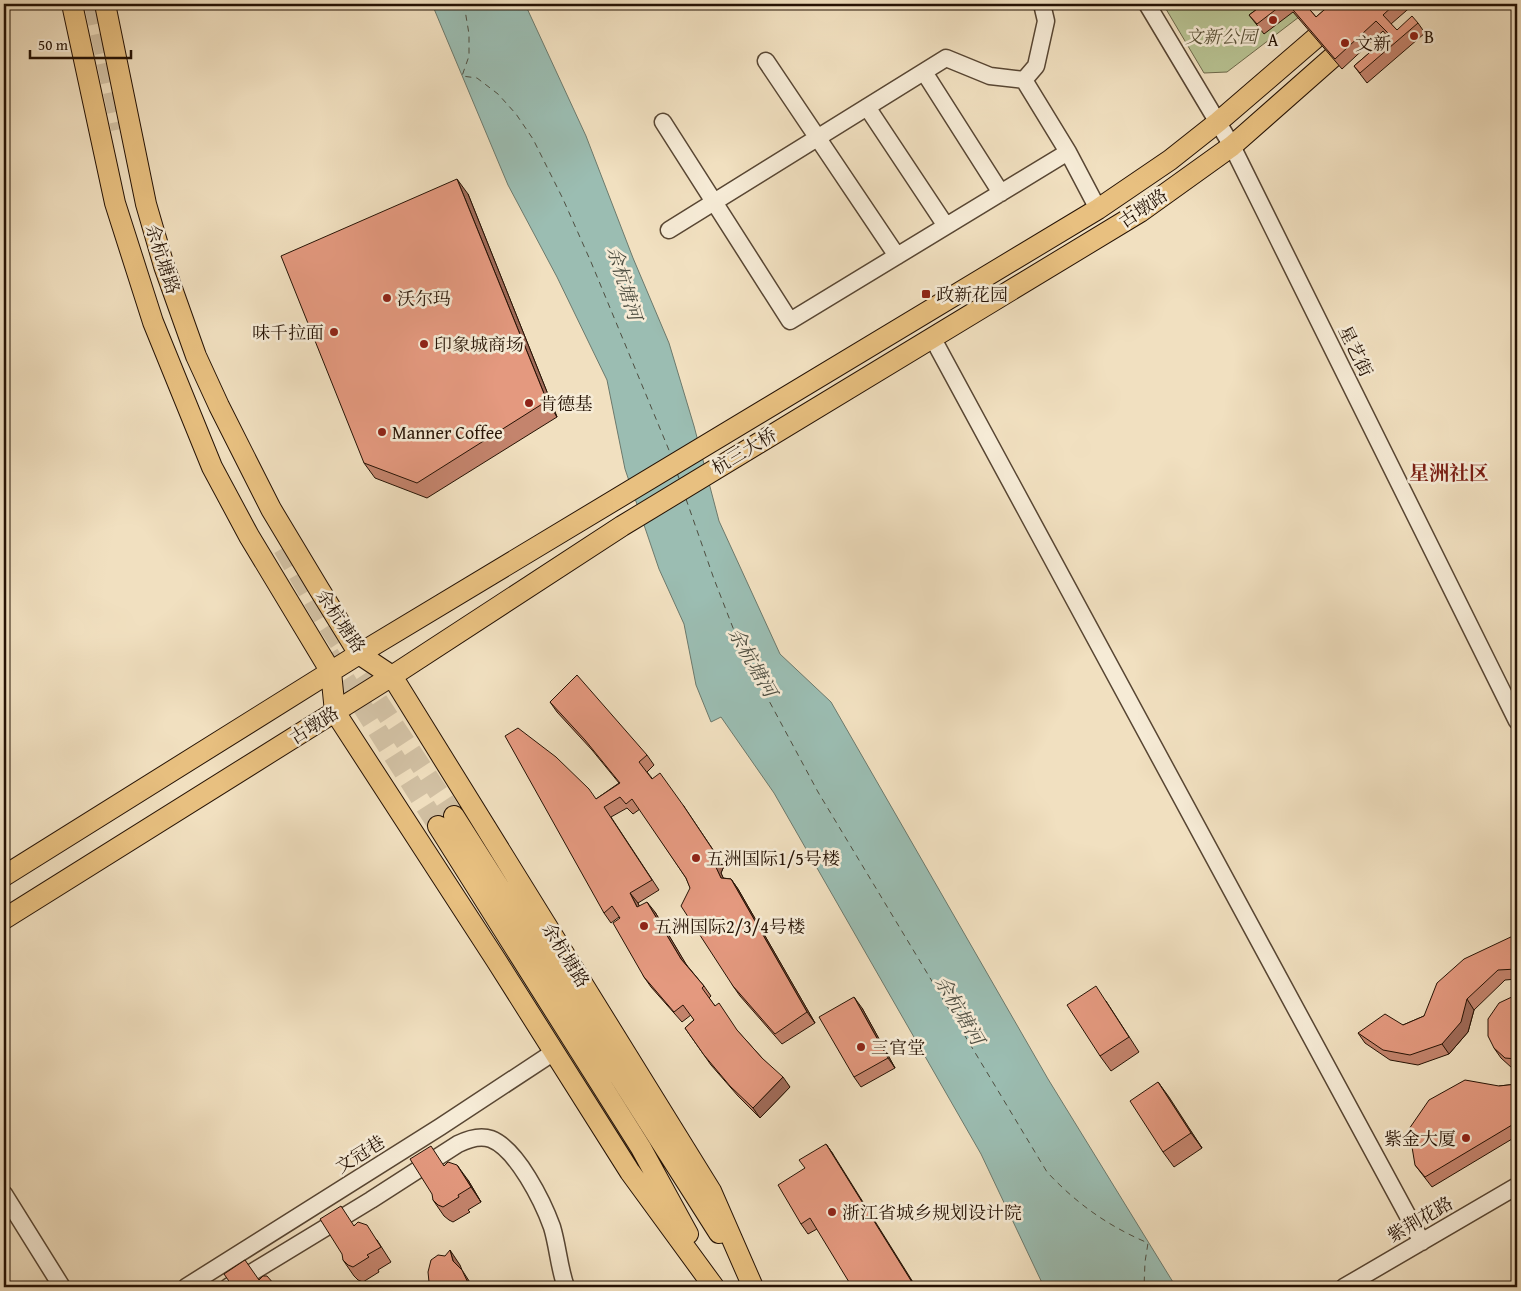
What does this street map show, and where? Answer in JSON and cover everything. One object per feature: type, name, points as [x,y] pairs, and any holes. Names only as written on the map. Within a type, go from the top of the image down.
[{"type":"main road","name":"余杭塘路","points":[[72,4],[115,203],[153,322],[212,467],[249,536],[330,672],[335,712],[630,1172],[716,1287]]},
{"type":"main road","name":"余杭塘路","points":[[105,4],[146,204],[164,266],[196,356],[271,509],[359,654],[392,676],[712,1191],[753,1287]]},
{"type":"main road","name":"古墩路","points":[[855,355],[1098,209],[1170,160],[1218,122],[1355,4]]},
{"type":"main road","name":"古墩路","points":[[867,376],[1140,212],[1232,146],[1393,4]]},
{"type":"main road","name":"杭三大桥","points":[[615,498],[855,355]]},
{"type":"main road","name":"杭三大桥","points":[[622,526],[867,376]]},
{"type":"main road","name":"古墩路","points":[[4,876],[359,654],[615,498]]},
{"type":"main road","name":"古墩路","points":[[4,919],[392,676],[622,526]]},
{"type":"main road","name":"余杭塘路","points":[[716,1287],[641,1148],[446,821],[753,1287]]},
{"type":"street","points":[[1024,80],[1036,66],[1046,21],[1042,4]]},
{"type":"street","name":"星艺街","points":[[1148,4],[1232,146],[1517,721]]},
{"type":"street","points":[[669,230],[946,58],[990,76],[1024,80]]},
{"type":"street","points":[[766,61],[897,256]]},
{"type":"street","points":[[924,72],[1001,192]]},
{"type":"street","points":[[1024,80],[1068,152],[1098,209]]},
{"type":"street","points":[[867,107],[946,226]]},
{"type":"street","points":[[663,122],[790,321],[1068,152]]},
{"type":"street","points":[[932,337],[1422,1242]]},
{"type":"street","name":"文冠巷","points":[[186,1287],[440,1127],[554,1052]]},
{"type":"street","points":[[228,1287],[372,1200],[458,1144],[468,1139],[480,1138],[492,1140],[508,1152],[527,1174],[551,1227],[566,1287]]},
{"type":"street","name":"紫荆花路","points":[[1344,1287],[1517,1186]]},
{"type":"street","points":[[4,1194],[62,1287]]},
{"type":"green space","name":"文新公园","points":[[1163,4],[1316,4],[1227,72],[1204,73]]},
{"type":"water","name":"余杭塘河","points":[[432,4],[525,4],[586,136],[633,258],[669,343],[694,426],[719,521],[780,654],[831,702],[1048,1079],[1176,1287],[1044,1287],[981,1154],[774,793],[721,717],[711,722],[696,685],[684,624],[659,569],[625,469],[607,380],[557,277],[508,185]]},
{"type":"building","points":[[1264,4],[1283,4],[1257,24],[1249,15]]},
{"type":"building","points":[[1288,4],[1305,4],[1316,17],[1331,4],[1395,4],[1383,15],[1397,30],[1412,16],[1418,23],[1360,73],[1354,66],[1390,35],[1376,21],[1335,59]]},
{"type":"building","name":"印象城商场","points":[[457,179],[547,401],[417,483],[364,463],[281,256]]},
{"type":"building","points":[[577,675],[647,755],[639,762],[652,779],[660,773],[683,805],[717,856],[714,863],[721,878],[731,879],[807,1012],[775,1034],[733,986],[681,906],[690,888],[686,878],[632,799],[626,804],[620,797],[604,807],[652,880],[630,893],[637,907],[647,902],[681,959],[704,986],[702,988],[715,1006],[719,1003],[737,1030],[762,1058],[783,1077],[753,1108],[730,1086],[704,1055],[685,1028],[694,1020],[683,1005],[674,1012],[644,977],[613,923],[620,918],[612,906],[604,913],[505,736],[518,728],[556,757],[589,789],[596,799],[620,783],[585,740],[550,702]]},
{"type":"building","points":[[1517,935],[1517,969],[1498,970],[1467,999],[1461,1022],[1442,1044],[1410,1055],[1383,1050],[1358,1033],[1385,1014],[1403,1025],[1424,1016],[1437,983],[1464,959]]},
{"type":"building","points":[[1096,986],[1129,1037],[1100,1056],[1067,1005]]},
{"type":"building","points":[[1516,995],[1517,1059],[1505,1058],[1494,1048],[1488,1036],[1488,1019],[1499,1003]]},
{"type":"building","name":"三官堂","points":[[854,997],[888,1058],[854,1077],[819,1017]]},
{"type":"building","name":"紫金大厦","points":[[1465,1080],[1499,1086],[1517,1084],[1517,1122],[1425,1177],[1415,1165],[1409,1129],[1429,1100]]},
{"type":"building","points":[[1158,1082],[1191,1133],[1163,1152],[1130,1101]]},
{"type":"building","name":"浙江省城乡规划设计院","points":[[826,1144],[915,1287],[852,1287],[810,1218],[801,1224],[778,1185],[805,1168],[799,1160]]},
{"type":"building","points":[[431,1146],[444,1166],[448,1162],[457,1165],[471,1187],[443,1207],[433,1200],[432,1194],[410,1159]]},
{"type":"building","points":[[341,1206],[354,1226],[358,1222],[367,1225],[381,1247],[367,1255],[369,1257],[353,1267],[343,1260],[342,1254],[320,1219]]},
{"type":"building","points":[[450,1250],[453,1261],[462,1270],[470,1287],[432,1287],[429,1282],[428,1272],[431,1260],[438,1255],[445,1256]]},
{"type":"building","points":[[245,1260],[259,1280],[263,1276],[267,1276],[277,1287],[233,1287],[224,1274]]},
{"type":"ferry route","points":[[464,4],[469,34],[469,56],[462,76],[477,78],[498,94],[516,114],[533,139],[563,199],[591,262],[671,455]]},
{"type":"ferry route","points":[[677,473],[680,481]]},
{"type":"ferry route","points":[[686,499],[735,633],[818,792],[1047,1172],[1058,1184],[1106,1222],[1148,1243],[1144,1287]]},
{"type":"tunnel","points":[[94,4],[121,129]]},
{"type":"tunnel","points":[[283,548],[325,621],[454,816]]},
{"type":"tunnel","points":[[329,654],[438,826]]},
{"type":"place","name":"A","points":[[1273,20]]},
{"type":"place","name":"B","points":[[1414,36]]},
{"type":"place","name":"文新","points":[[1345,43]]},
{"type":"place","name":"政新花园","points":[[926,294]]},
{"type":"place","name":"沃尔玛","points":[[387,298]]},
{"type":"place","name":"味千拉面","points":[[334,332]]},
{"type":"place","name":"印象城商场","points":[[424,344]]},
{"type":"place","name":"肯德基","points":[[529,403]]},
{"type":"place","name":"Manner Coffee","points":[[382,432]]},
{"type":"place","name":"五洲国际1/5号楼","points":[[696,858]]},
{"type":"place","name":"五洲国际2/3/4号楼","points":[[644,926]]},
{"type":"place","name":"三官堂","points":[[861,1047]]},
{"type":"place","name":"紫金大厦","points":[[1466,1138]]},
{"type":"place","name":"浙江省城乡规划设计院","points":[[832,1212]]},
{"type":"district","name":"星洲社区","points":[[1449,472]]}]
